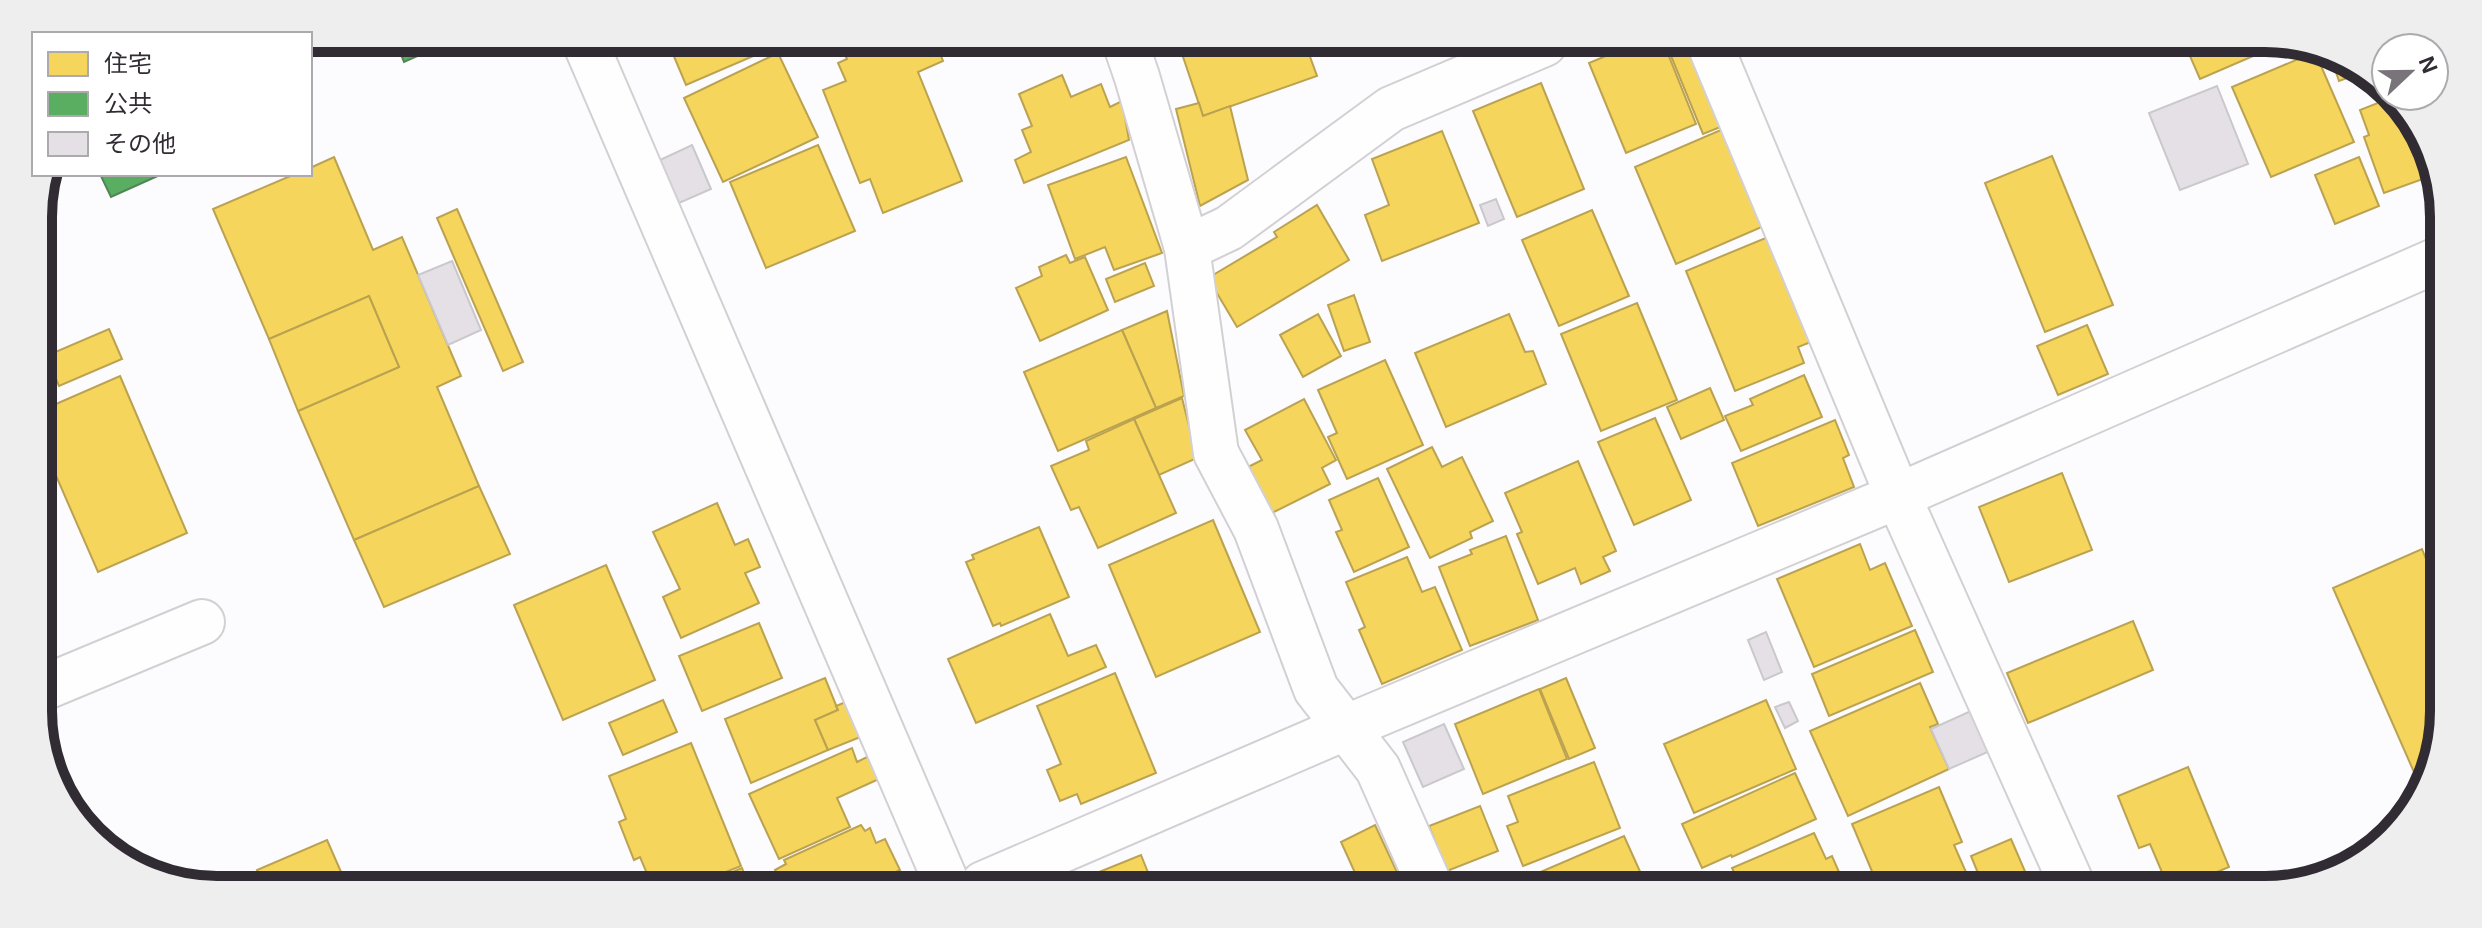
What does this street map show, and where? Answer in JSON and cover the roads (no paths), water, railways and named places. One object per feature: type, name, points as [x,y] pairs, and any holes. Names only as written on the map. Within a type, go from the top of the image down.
[{"type":"street","points":[[589,52],[944,876]]},
{"type":"street","points":[[1128,52],[1187,248],[1216,453],[1256,529],[1316,689],[1378,769],[1426,876]]},
{"type":"street","points":[[1187,248],[1229,228],[1391,109],[1525,52]]},
{"type":"street","points":[[1713,52],[1898,496],[2068,876]]},
{"type":"street","points":[[1002,876],[1898,496],[2430,263]]},
{"type":"street","points":[[52,684],[202,622]]}]
